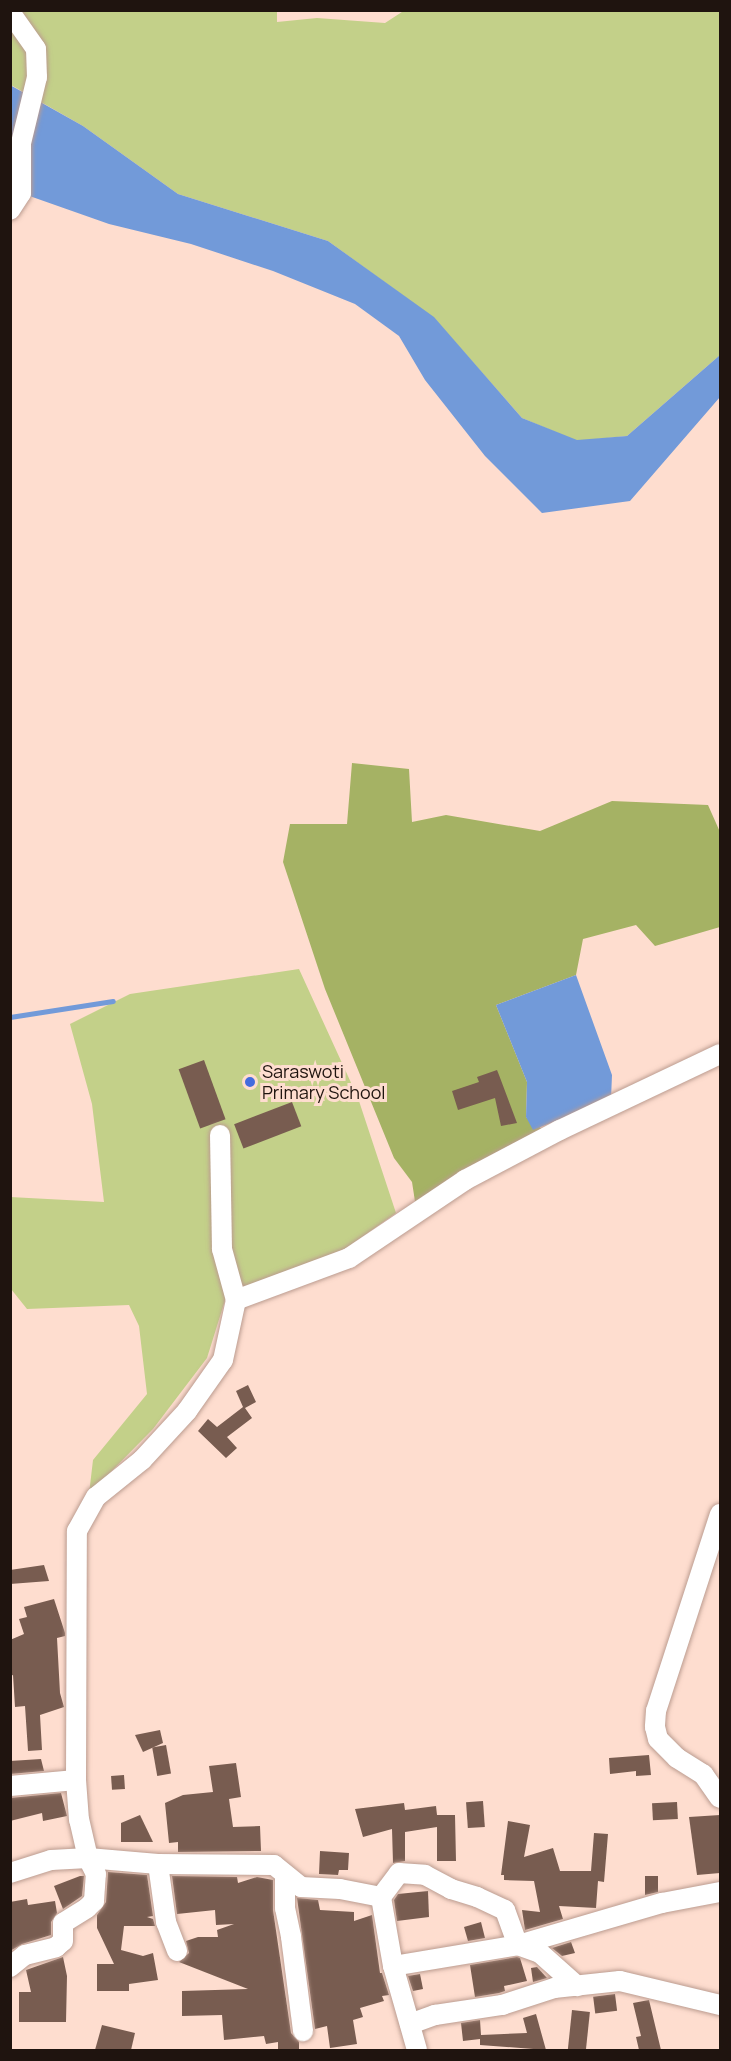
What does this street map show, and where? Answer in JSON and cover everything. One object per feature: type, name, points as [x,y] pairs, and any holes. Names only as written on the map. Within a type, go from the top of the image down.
[{"type":"street","points":[[10,12],[36,50],[37,77],[34,98],[21,143],[21,193],[10,210]]},
{"type":"street","points":[[236,1300],[350,1258],[465,1180],[560,1130],[720,1054]]},
{"type":"street","points":[[10,1967],[25,1955],[56,1947],[63,1941],[63,1923],[94,1901],[96,1874],[88,1858],[79,1820],[76,1780],[77,1531],[96,1497],[142,1460],[187,1411],[223,1360],[236,1300],[222,1249],[220,1135]]},
{"type":"street","points":[[720,1514],[656,1711],[655,1727],[658,1739],[677,1758],[703,1774],[720,1798]]},
{"type":"street","points":[[10,1786],[76,1780]]},
{"type":"street","points":[[10,1873],[51,1860],[88,1858],[158,1864],[274,1865],[301,1887],[340,1889],[381,1897]]},
{"type":"street","points":[[158,1864],[166,1922],[177,1951]]},
{"type":"street","points":[[417,2050],[393,1966],[381,1897],[399,1874],[425,1875],[451,1889],[477,1897],[505,1910],[518,1945],[540,1953],[577,1986]]},
{"type":"street","points":[[285,1876],[285,1908],[303,2031]]},
{"type":"street","points":[[393,1966],[518,1945],[662,1903],[720,1892]]},
{"type":"street","points":[[410,2025],[435,2015],[502,2006],[554,1988],[620,1981],[720,2005]]},
{"type":"green space","points":[[277,10],[277,22],[317,18],[385,23],[405,10],[720,11],[720,355],[627,436],[577,441],[522,418],[434,318],[328,241],[178,194],[83,126],[11,85],[10,11]]},
{"type":"green space","points":[[352,763],[409,769],[412,822],[446,815],[540,831],[612,801],[708,805],[720,832],[720,927],[655,946],[636,925],[583,939],[576,975],[496,1005],[527,1082],[526,1117],[542,1129],[416,1208],[412,1182],[394,1158],[325,989],[283,862],[290,824],[347,824]]},
{"type":"green space","points":[[299,969],[358,1098],[396,1213],[345,1249],[227,1294],[207,1358],[153,1429],[89,1494],[93,1460],[147,1394],[139,1326],[129,1305],[27,1309],[11,1289],[10,1197],[104,1202],[92,1104],[70,1024],[130,994]]},
{"type":"water","points":[[10,85],[83,126],[178,194],[328,241],[434,317],[522,418],[577,440],[627,436],[720,355],[720,397],[630,501],[542,513],[485,456],[425,380],[399,336],[355,304],[273,271],[191,244],[109,224],[21,193],[11,186]]},
{"type":"water","points":[[576,975],[612,1075],[611,1099],[533,1130],[526,1117],[527,1082],[496,1005]]},
{"type":"building","points":[[204,1060],[226,1119],[200,1128],[179,1069]]},
{"type":"building","points":[[497,1070],[517,1123],[501,1126],[495,1098],[458,1110],[452,1091],[479,1082],[477,1077]]},
{"type":"building","points":[[292,1102],[301,1126],[243,1148],[234,1124]]},
{"type":"building","points":[[248,1385],[256,1402],[245,1408],[252,1418],[227,1437],[237,1448],[226,1458],[198,1431],[208,1419],[217,1427],[243,1407],[236,1391]]},
{"type":"building","points":[[44,1565],[49,1581],[10,1584],[10,1570]]},
{"type":"building","points":[[54,1599],[65,1633],[65,1636],[57,1638],[60,1693],[64,1707],[40,1715],[42,1750],[28,1751],[25,1706],[15,1707],[13,1675],[10,1676],[10,1640],[24,1634],[19,1619],[27,1617],[24,1607]]},
{"type":"building","points":[[160,1730],[163,1743],[143,1752],[135,1735]]},
{"type":"building","points":[[166,1745],[171,1774],[157,1776],[152,1747]]},
{"type":"building","points":[[649,1755],[651,1775],[636,1776],[636,1771],[610,1774],[609,1758]]},
{"type":"building","points":[[41,1759],[44,1771],[10,1774],[10,1761]]},
{"type":"building","points":[[236,1763],[241,1797],[229,1799],[233,1827],[260,1826],[261,1851],[178,1852],[178,1842],[169,1843],[165,1803],[183,1795],[213,1792],[209,1766]]},
{"type":"building","points":[[124,1775],[125,1789],[112,1790],[111,1776]]},
{"type":"building","points":[[61,1793],[67,1816],[43,1821],[42,1813],[10,1821],[10,1798]]},
{"type":"building","points":[[483,1801],[485,1827],[468,1828],[466,1802]]},
{"type":"building","points":[[677,1802],[678,1819],[653,1820],[652,1803]]},
{"type":"building","points":[[404,1803],[405,1810],[436,1806],[437,1815],[455,1815],[456,1861],[437,1861],[437,1827],[405,1832],[405,1861],[393,1863],[392,1829],[363,1837],[355,1809]]},
{"type":"building","points":[[140,1815],[153,1842],[121,1842],[121,1823]]},
{"type":"building","points":[[720,1815],[720,1873],[697,1875],[689,1817]]},
{"type":"building","points":[[508,1821],[530,1825],[524,1857],[553,1848],[560,1871],[591,1871],[594,1833],[608,1834],[604,1882],[598,1881],[596,1908],[559,1906],[563,1919],[525,1930],[522,1910],[540,1912],[534,1881],[504,1880],[504,1875],[501,1875]]},
{"type":"building","points":[[320,1851],[349,1853],[348,1870],[339,1870],[338,1875],[319,1874]]},
{"type":"building","points":[[108,1872],[147,1875],[153,1916],[147,1917],[153,1919],[155,1926],[124,1926],[121,1950],[143,1956],[153,1953],[158,1980],[129,1984],[129,1991],[97,1991],[97,1964],[114,1964],[97,1928],[97,1915],[106,1902]]},
{"type":"building","points":[[84,1876],[82,1896],[63,1909],[54,1886]]},
{"type":"building","points":[[172,1876],[237,1877],[238,1883],[257,1877],[273,1880],[273,1910],[291,2033],[299,2042],[299,2050],[278,2050],[278,2042],[266,2044],[264,2036],[224,2040],[222,2015],[182,2016],[182,1991],[248,1989],[179,1962],[189,1953],[186,1941],[198,1937],[218,1937],[217,1930],[234,1924],[216,1925],[215,1910],[177,1914]]},
{"type":"building","points":[[645,1876],[658,1876],[658,1892],[645,1895]]},
{"type":"building","points":[[428,1891],[429,1917],[397,1921],[394,1900],[398,1894]]},
{"type":"building","points":[[297,1898],[318,1900],[320,1910],[354,1912],[354,1921],[372,1915],[380,1973],[382,1973],[389,1995],[382,1996],[384,2001],[360,2008],[363,2017],[353,2020],[357,2044],[330,2048],[327,2026],[315,2029]]},
{"type":"building","points":[[27,1899],[28,1905],[55,1901],[57,1913],[51,1922],[51,1935],[22,1944],[10,1951],[10,1902]]},
{"type":"building","points":[[481,1922],[485,1938],[468,1941],[464,1927]]},
{"type":"building","points":[[571,1942],[575,1953],[562,1956],[552,1948]]},
{"type":"building","points":[[63,1957],[67,1976],[66,2022],[19,2022],[19,1992],[31,1992],[26,1970]]},
{"type":"building","points":[[520,1958],[527,1981],[504,1986],[505,1991],[499,1993],[475,1997],[470,1965]]},
{"type":"building","points":[[537,1967],[547,1978],[533,1982],[531,1968]]},
{"type":"building","points":[[420,1974],[423,1989],[413,1991],[408,1976]]},
{"type":"building","points":[[615,1994],[617,2011],[595,2014],[593,1997]]},
{"type":"building","points":[[649,2000],[661,2050],[639,2050],[636,2037],[641,2036],[633,2003]]},
{"type":"building","points":[[572,2010],[590,2012],[586,2050],[568,2050]]},
{"type":"building","points":[[536,2014],[546,2050],[480,2045],[480,2039],[463,2041],[461,2023],[480,2020],[481,2035],[527,2033],[523,2018]]},
{"type":"building","points":[[102,2025],[135,2033],[131,2050],[95,2050]]},
{"type":"waterway","points":[[10,1017],[113,1001]]},
{"type":"place","name":"Saraswoti Primary School","points":[[250,1082]]}]
